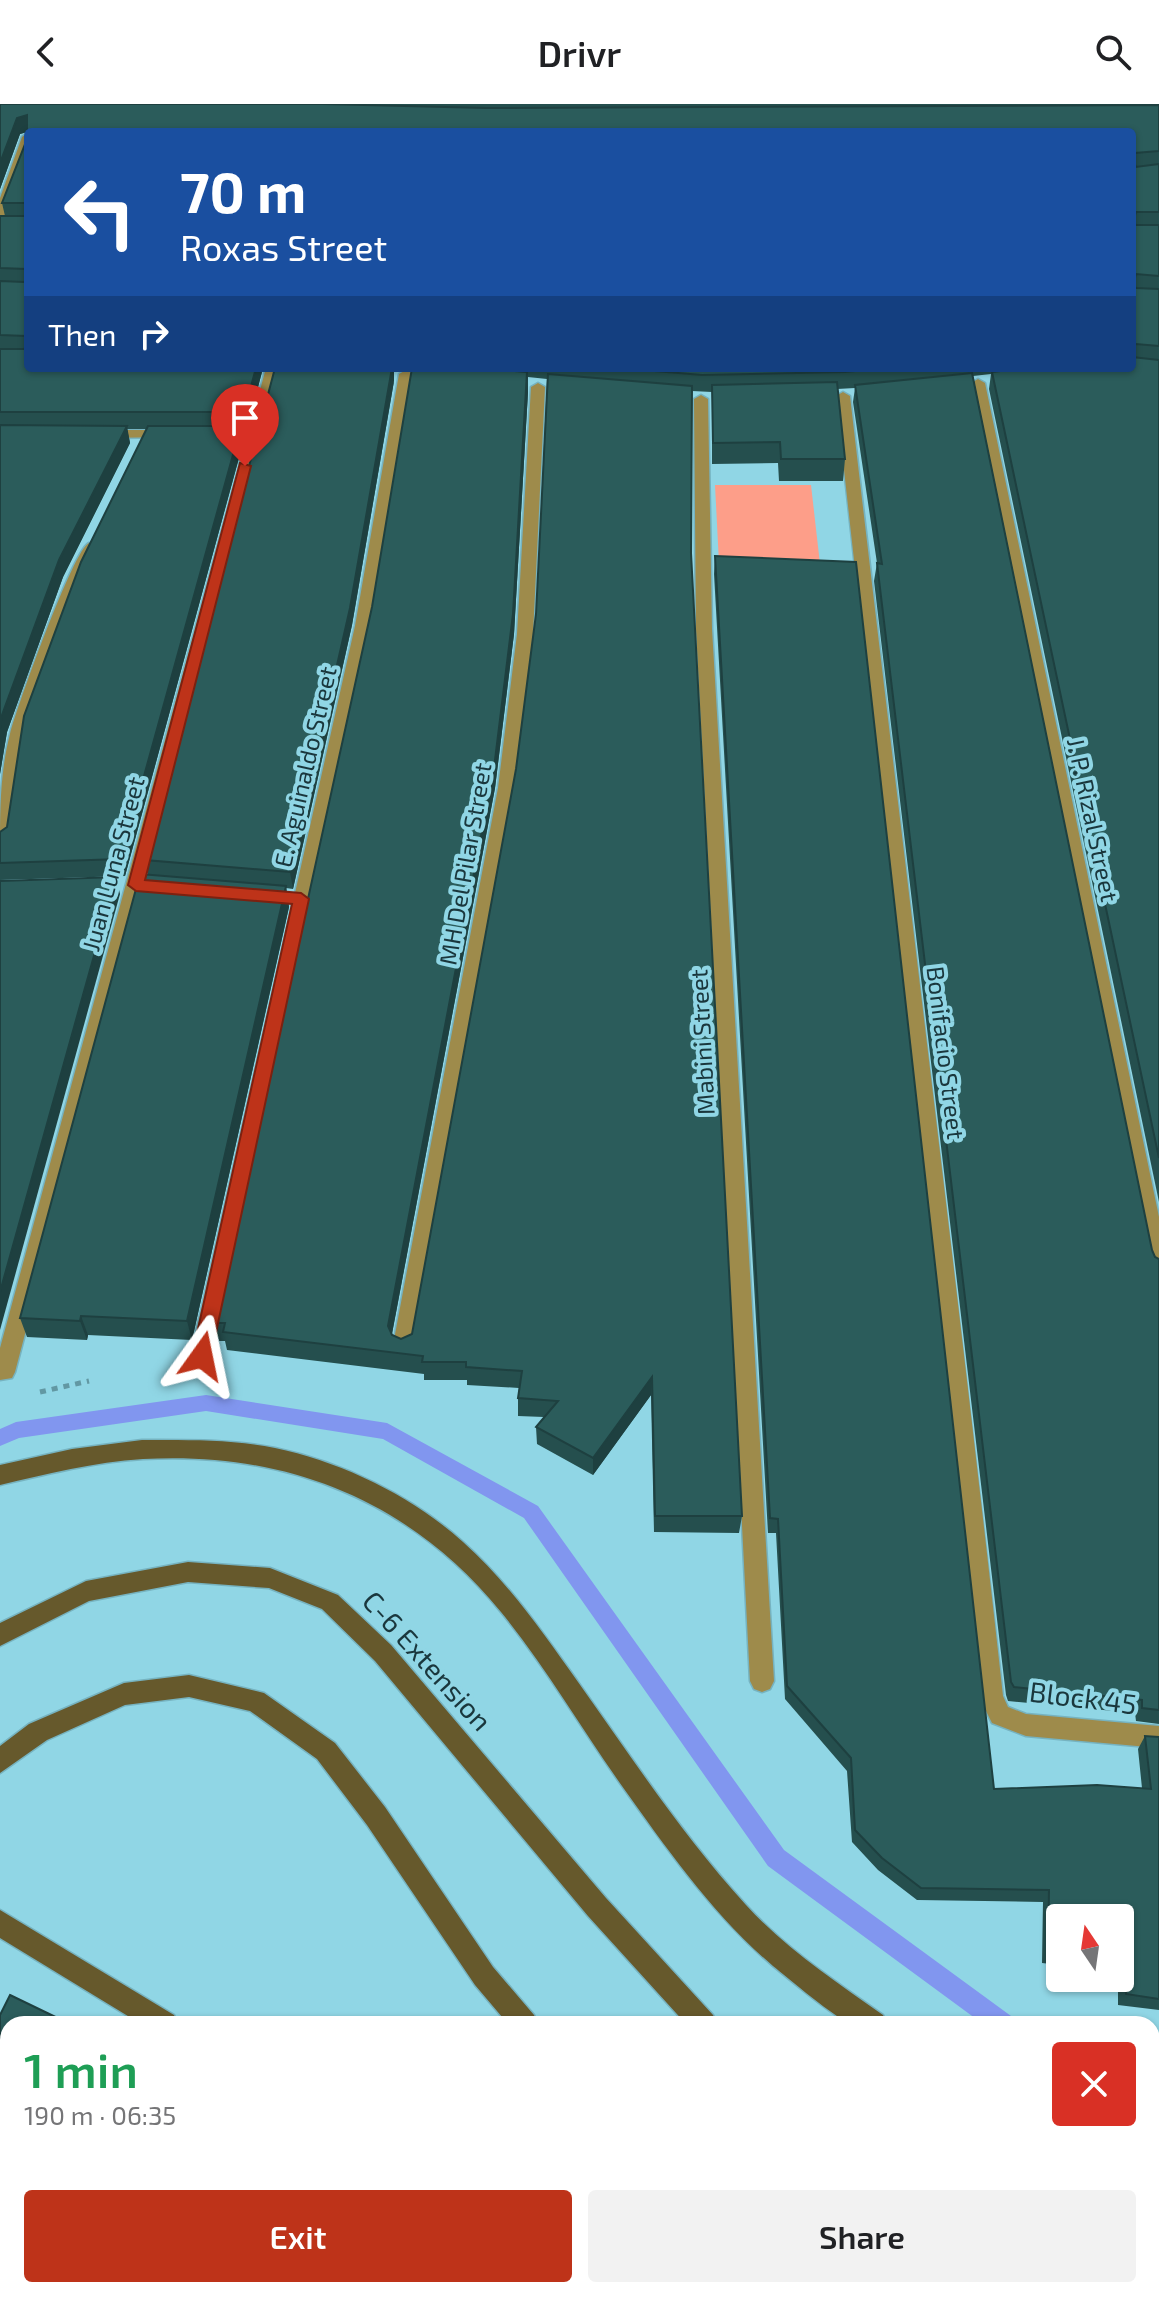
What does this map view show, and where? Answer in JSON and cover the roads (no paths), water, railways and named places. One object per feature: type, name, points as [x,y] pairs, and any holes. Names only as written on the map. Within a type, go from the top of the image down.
[{"type":"main road","points":[[0,1475],[84,1454],[165,1447],[236,1452],[338,1474],[396,1503],[445,1540],[507,1602],[681,1845],[739,1916],[802,1973],[863,2016]]},
{"type":"main road","name":"C-6 Extension","points":[[0,1635],[86,1591],[188,1572],[270,1578],[330,1602],[383,1653],[597,1907],[697,2016]]},
{"type":"main road","points":[[0,1761],[38,1732],[124,1694],[189,1686],[256,1701],[326,1751],[376,1816],[484,1976],[518,2016]]},
{"type":"main road","points":[[0,1923],[152,2016]]},
{"type":"street","points":[[0,166],[22,166],[0,215]]},
{"type":"street","name":"Juan Luna Street","points":[[4,1372],[136,886],[244,436],[271,372]]},
{"type":"street","name":"E. Aguinaldo Street","points":[[202,1356],[293,898],[363,626],[406,374]]},
{"type":"street","name":"J. P. Rizal Street","points":[[978,383],[1159,1266]]},
{"type":"street","name":"MH Del Pilar Street","points":[[404,1345],[506,788],[525,634],[537,387]]},
{"type":"street","name":"Bonifacio Street","points":[[843,396],[899,899],[942,1237],[991,1697],[1000,1715]]},
{"type":"street","name":"Mabini Street","points":[[701,399],[704,629],[762,1681]]},
{"type":"street","points":[[87,434],[142,440],[191,435]]},
{"type":"street","points":[[0,844],[18,733],[74,578],[94,538]]},
{"type":"street","name":"Block 45","points":[[1000,1715],[1026,1725],[1159,1737]]},
{"type":"waterway","points":[[0,1438],[16,1430],[206,1403],[387,1431],[531,1512],[776,1858],[992,2016]]}]
